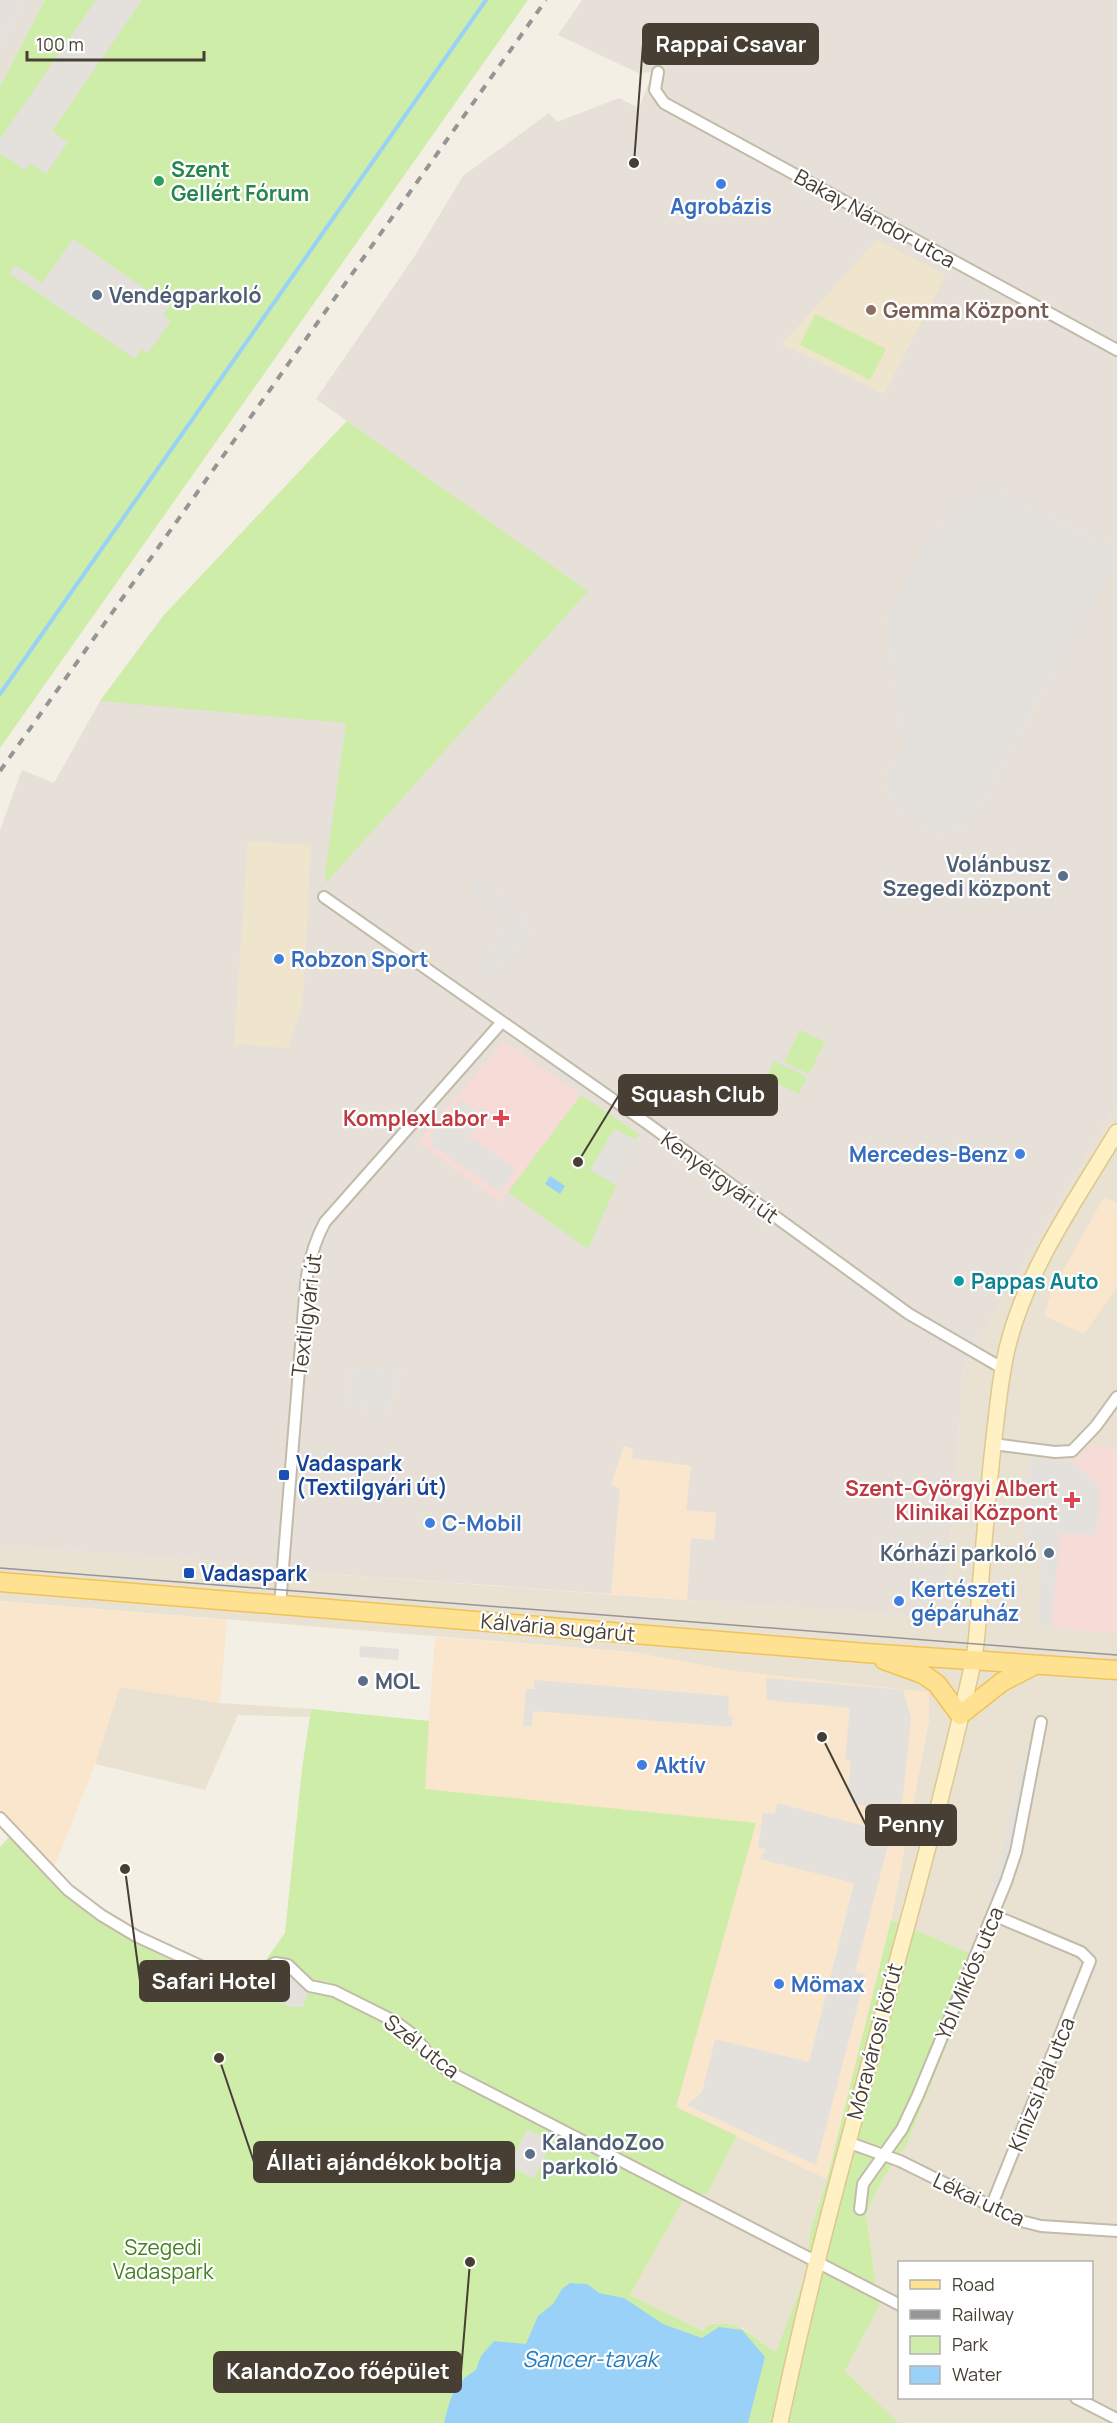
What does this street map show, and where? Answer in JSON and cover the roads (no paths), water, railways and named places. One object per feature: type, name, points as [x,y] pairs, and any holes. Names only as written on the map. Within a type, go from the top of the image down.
[{"type":"main road","name":"Móravárosi körút","points":[[780,2423],[847,2142],[974,1660],[993,1444],[1002,1368],[1009,1338],[1044,1255],[1117,1132]]},
{"type":"main road","name":"Kálvária sugárút","points":[[0,1582],[866,1653],[1117,1670]]},
{"type":"main road","points":[[866,1653],[923,1674],[938,1684],[960,1715],[1002,1682],[1038,1664]]},
{"type":"street","name":"Bakay Nándor utca","points":[[658,72],[655,90],[664,103],[1117,350]]},
{"type":"street","name":"Kenyérgyári út","points":[[324,897],[648,1124],[909,1314],[1002,1368]]},
{"type":"street","name":"Textilgyári út","points":[[280,1605],[308,1263],[313,1245],[325,1222],[501,1023]]},
{"type":"street","points":[[993,1444],[1055,1452],[1072,1451],[1096,1426],[1117,1397]]},
{"type":"street","name":"Ybl Miklós utca","points":[[860,2209],[863,2184],[876,2162],[902,2129],[993,1915],[1016,1852],[1041,1722]]},
{"type":"street","name":"Szél utca","points":[[0,1818],[68,1890],[101,1915],[136,1936],[231,1980],[250,1978],[275,1963],[288,1965],[310,1986],[333,1991],[405,2028],[434,2060],[451,2073],[898,2304]]},
{"type":"street","name":"Kinizsi Pál utca","points":[[991,2207],[1090,1961],[1081,1952],[993,1915]]},
{"type":"street","name":"Lékai utca","points":[[847,2142],[884,2154],[1021,2221],[1041,2226],[1117,2231]]},
{"type":"street","points":[[1080,2399],[1117,2419]]},
{"type":"water","points":[[550,1176],[565,1186],[560,1194],[545,1184]]},
{"type":"water","name":"Sancer-tavak","points":[[570,2283],[587,2284],[599,2293],[624,2298],[663,2324],[702,2338],[719,2327],[742,2330],[765,2357],[748,2423],[444,2423],[457,2386],[476,2370],[481,2356],[494,2341],[526,2344],[538,2316],[553,2304],[562,2289]]},
{"type":"waterway","points":[[0,694],[486,0]]},
{"type":"tram line","points":[[0,1568],[1117,1655]]},
{"type":"railway","points":[[0,771],[546,0]]},
{"type":"place","name":"Rappai Csavar","points":[[634,163]]},
{"type":"place","name":"Szent Gellért Fórum","points":[[159,181]]},
{"type":"place","name":"Agrobázis","points":[[721,184]]},
{"type":"place","name":"Vendégparkoló","points":[[97,295]]},
{"type":"place","name":"Gemma Központ","points":[[871,310]]},
{"type":"place","name":"Volánbusz Szegedi központ","points":[[1063,876]]},
{"type":"place","name":"Robzon Sport","points":[[279,959]]},
{"type":"place","name":"KomplexLabor","points":[[501,1118]]},
{"type":"place","name":"Mercedes-Benz","points":[[1020,1154]]},
{"type":"place","name":"Squash Club","points":[[578,1162]]},
{"type":"place","name":"Pappas Auto","points":[[959,1281]]},
{"type":"place","name":"Vadaspark (Textilgyári út)","points":[[284,1475]]},
{"type":"place","name":"Szent-Györgyi Albert Klinikai Központ","points":[[1072,1500]]},
{"type":"place","name":"C-Mobil","points":[[430,1523]]},
{"type":"place","name":"Kórházi parkoló","points":[[1049,1553]]},
{"type":"place","name":"Vadaspark","points":[[189,1573]]},
{"type":"place","name":"Kertészeti gépáruház","points":[[899,1601]]},
{"type":"place","name":"MOL","points":[[363,1681]]},
{"type":"place","name":"Penny","points":[[822,1737]]},
{"type":"place","name":"Aktív","points":[[642,1765]]},
{"type":"place","name":"Safari Hotel","points":[[125,1869]]},
{"type":"place","name":"Mömax","points":[[779,1984]]},
{"type":"place","name":"Állati ajándékok boltja","points":[[219,2058]]},
{"type":"place","name":"KalandoZoo parkoló","points":[[530,2154]]},
{"type":"place","name":"KalandoZoo főépület","points":[[470,2262]]},
{"type":"park label","name":"Szegedi Vadaspark","points":[[163,2259]]}]
